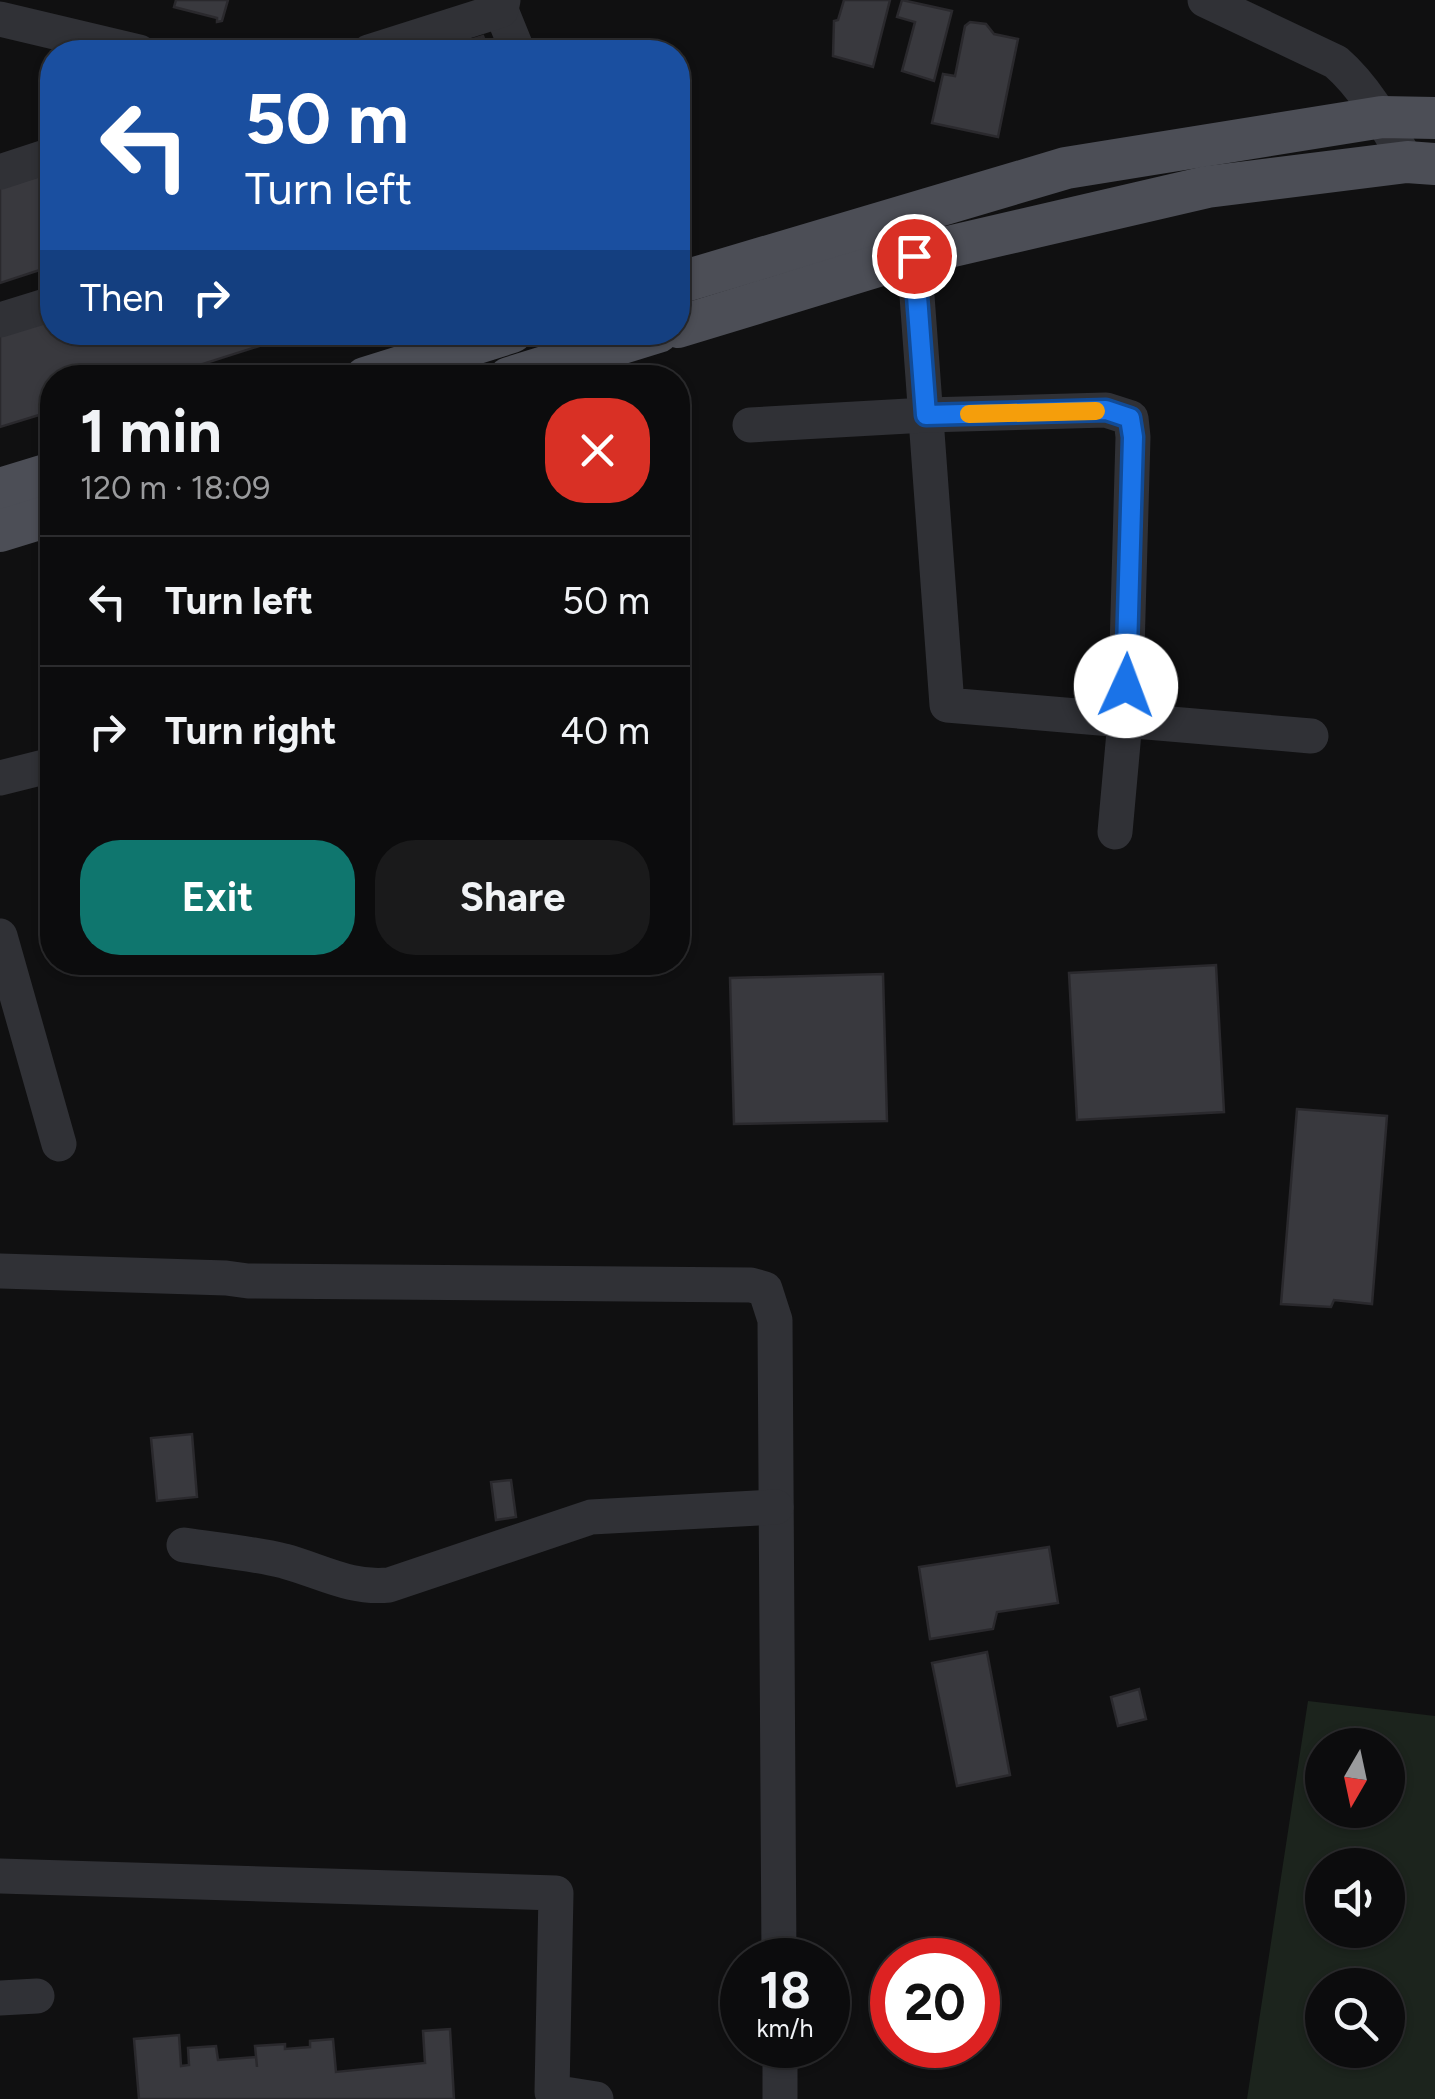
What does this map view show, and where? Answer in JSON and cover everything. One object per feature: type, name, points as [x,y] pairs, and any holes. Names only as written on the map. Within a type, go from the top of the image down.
[{"type":"main road","points":[[690,279],[1066,168],[1382,117],[1435,118]]},
{"type":"main road","points":[[690,323],[914,256],[1206,187],[1421,164]]},
{"type":"main road","points":[[407,365],[470,345]]},
{"type":"main road","points":[[551,365],[616,345]]},
{"type":"main road","points":[[0,489],[40,477]]},
{"type":"main road","points":[[0,531],[40,519]]},
{"type":"street","points":[[1205,0],[1336,62],[1350,74],[1421,164]]},
{"type":"street","points":[[403,40],[502,5],[514,40]]},
{"type":"street","points":[[0,19],[88,40]]},
{"type":"street","points":[[0,172],[40,159]]},
{"type":"street","points":[[914,256],[948,705],[1311,736]]},
{"type":"street","points":[[0,320],[40,308]]},
{"type":"street","points":[[750,425],[1106,410],[1130,418],[1133,437],[1125,721],[1116,832]]},
{"type":"street","points":[[0,778],[40,768]]},
{"type":"street","points":[[0,936],[59,1144]]},
{"type":"street","points":[[0,1270],[248,1282],[751,1285],[765,1289],[775,1320],[779,1938]]},
{"type":"street","points":[[184,1545],[264,1556],[348,1584],[374,1587],[390,1585],[591,1517],[776,1508]]},
{"type":"street","points":[[0,1876],[556,1893],[552,2092],[596,2099]]},
{"type":"street","points":[[0,1998],[37,1996]]},
{"type":"street","points":[[780,2068],[780,2099]]},
{"type":"shaded area","points":[[1308,1701],[1435,1716],[1435,2099],[1247,2099]]},
{"type":"building","points":[[176,0],[228,0],[222,21],[217,22],[217,18],[174,7]]},
{"type":"building","points":[[844,0],[890,0],[873,67],[833,56],[834,21],[838,20]]},
{"type":"building","points":[[902,0],[952,11],[934,81],[902,71],[915,22],[897,17]]},
{"type":"building","points":[[970,22],[986,24],[994,34],[1018,39],[998,137],[932,123],[943,74],[955,76],[965,26]]},
{"type":"building","points":[[40,176],[40,270],[0,283],[0,188]]},
{"type":"building","points":[[40,320],[40,345],[262,345],[200,365],[40,365],[40,415],[0,427],[0,332]]},
{"type":"building","points":[[1216,965],[1224,1112],[1077,1120],[1069,973]]},
{"type":"building","points":[[883,974],[887,1121],[734,1124],[730,978]]},
{"type":"building","points":[[1297,1109],[1387,1116],[1372,1304],[1334,1300],[1331,1307],[1281,1304]]},
{"type":"building","points":[[192,1434],[197,1497],[157,1501],[151,1438]]},
{"type":"building","points":[[511,1480],[516,1517],[496,1520],[491,1482]]},
{"type":"building","points":[[1049,1547],[1058,1603],[997,1612],[993,1629],[930,1639],[919,1567]]},
{"type":"building","points":[[987,1652],[1010,1775],[957,1786],[932,1663]]},
{"type":"building","points":[[1139,1689],[1146,1719],[1118,1726],[1111,1697]]},
{"type":"building","points":[[450,2029],[454,2099],[139,2099],[134,2039],[179,2035],[181,2066],[189,2065],[188,2048],[216,2046],[218,2060],[256,2057],[257,2067],[255,2046],[310,2047],[310,2041],[333,2039],[336,2072],[425,2063],[423,2031]]},
{"type":"slow traffic","points":[[969,414],[1096,411]]},
{"type":"route","points":[[914,256],[926,415],[1106,410],[1130,418],[1133,437],[1126,686]]}]
